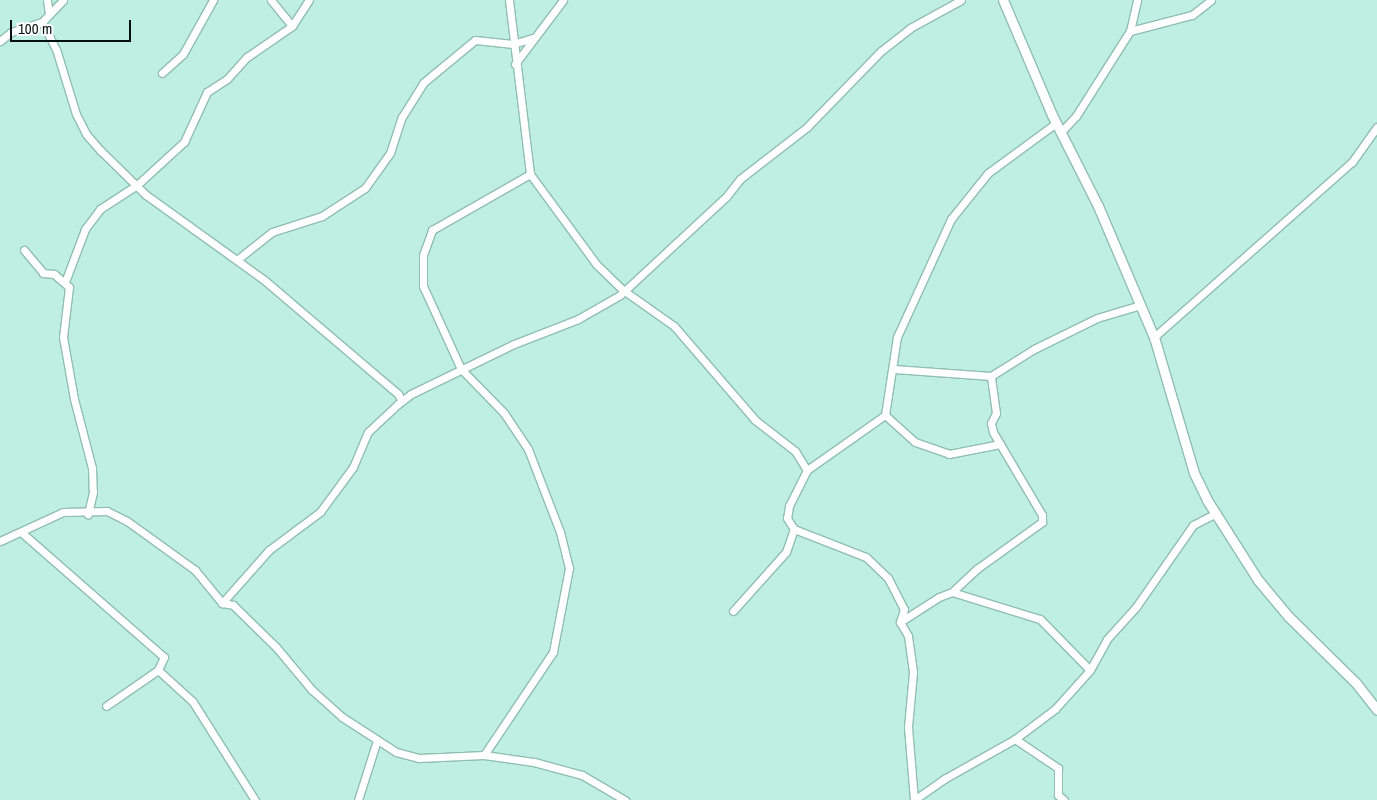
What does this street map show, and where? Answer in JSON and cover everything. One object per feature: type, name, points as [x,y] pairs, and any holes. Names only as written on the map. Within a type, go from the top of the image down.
[{"type":"street","points":[[47,0],[49,14]]},
{"type":"street","points":[[57,0],[62,0]]},
{"type":"street","points":[[0,41],[11,32],[42,22],[62,0]]},
{"type":"street","points":[[162,73],[183,54],[213,0]]},
{"type":"street","points":[[271,0],[292,26]]},
{"type":"street","points":[[65,282],[85,229],[100,209],[137,185],[184,142],[207,92],[227,80],[247,57],[292,26],[309,0]]},
{"type":"street","points":[[509,0],[530,174],[596,264],[623,290],[674,326],[755,420],[795,451],[807,470]]},
{"type":"street","points":[[516,64],[533,38],[563,0]]},
{"type":"street","points":[[222,603],[269,550],[320,512],[353,467],[368,432],[400,397],[578,319],[620,295],[623,290],[726,198],[740,179],[807,126],[880,51],[910,28],[961,0]]},
{"type":"street","points":[[1003,0],[1056,123],[1098,206],[1141,305],[1154,337],[1194,473],[1215,514],[1258,580],[1288,616],[1356,683],[1377,710]]},
{"type":"street","points":[[1061,132],[1076,116],[1130,31],[1137,0]]},
{"type":"street","points":[[1130,31],[1192,15],[1210,0]]},
{"type":"street","points":[[42,22],[56,49],[76,114],[86,134],[137,185],[178,219],[238,259],[400,397]]},
{"type":"street","points":[[238,259],[272,232],[322,216],[365,188],[390,153],[402,116],[423,84],[475,40],[513,44],[533,38]]},
{"type":"street","points":[[1056,123],[988,173],[951,219],[897,338],[894,368],[885,415],[807,470],[789,506],[787,518],[794,529],[841,546],[878,567],[896,588],[904,609],[900,622],[908,636],[913,672],[908,727],[914,800],[944,778],[1016,739],[1055,709],[1090,670],[1107,639],[1136,607],[1193,525],[1215,514]]},
{"type":"street","points":[[1154,337],[1352,162],[1377,127]]},
{"type":"street","points":[[484,755],[553,652],[569,568],[560,532],[528,449],[504,413],[461,369],[423,286],[423,255],[432,230],[530,174]]},
{"type":"street","points":[[24,250],[43,273],[54,274],[69,287],[69,308],[63,337],[74,399],[92,468],[93,492],[88,514]]},
{"type":"street","points":[[894,368],[991,376],[1034,349],[1098,318],[1141,305]]},
{"type":"street","points":[[900,622],[939,597],[952,592],[978,568],[1042,522],[1042,515],[1000,444],[991,424],[996,413],[991,376]]},
{"type":"street","points":[[885,415],[915,442],[949,454],[1000,444]]},
{"type":"street","points":[[0,541],[63,512],[88,514],[107,511],[127,521],[195,570],[222,603],[233,605],[276,647],[312,690],[342,717],[396,752],[419,758],[484,755],[534,762],[582,775],[625,800]]},
{"type":"street","points":[[733,611],[786,552],[794,529]]},
{"type":"street","points":[[21,532],[155,647],[164,657],[158,670],[106,706]]},
{"type":"street","points":[[952,592],[1040,619],[1090,670]]},
{"type":"street","points":[[158,670],[193,702],[255,800]]},
{"type":"street","points":[[1016,739],[1058,768],[1058,795],[1064,800]]},
{"type":"street","points":[[358,800],[377,740]]}]
